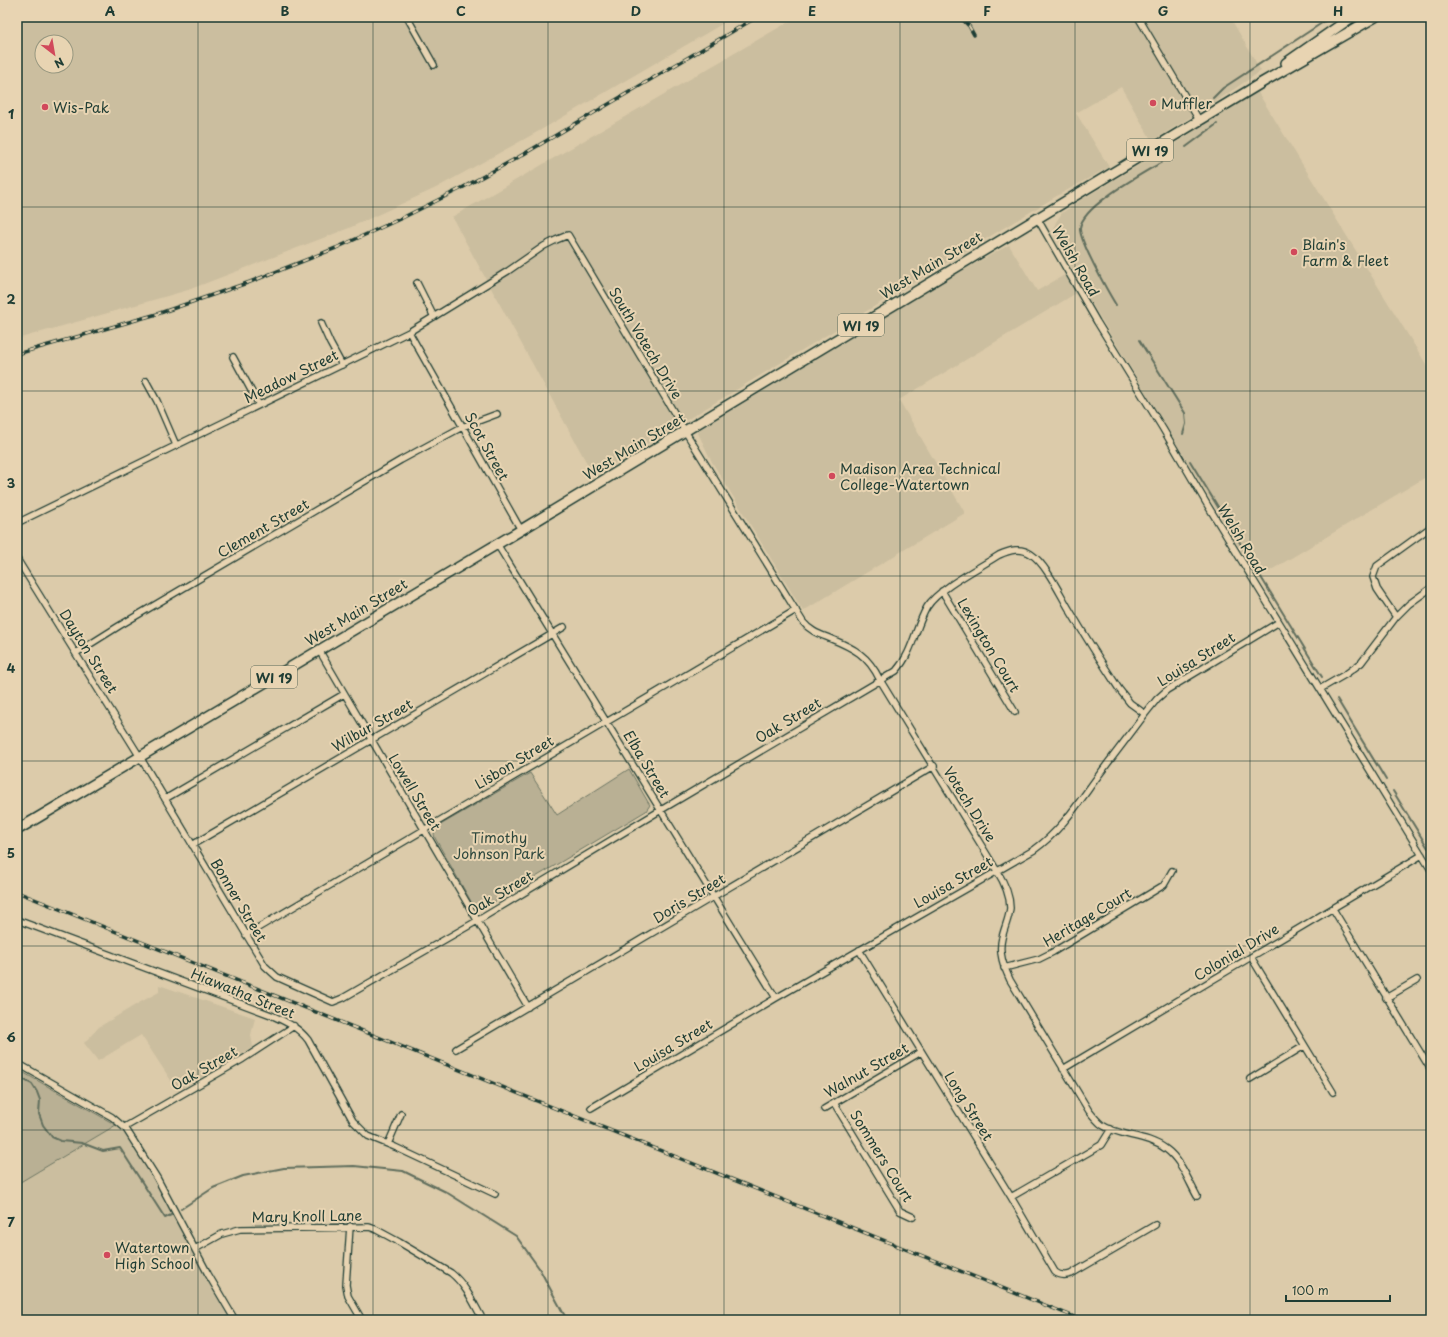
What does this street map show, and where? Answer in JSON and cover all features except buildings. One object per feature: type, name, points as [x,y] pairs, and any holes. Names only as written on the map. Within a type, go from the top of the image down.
[{"type":"main road","name":"West Main Street","points":[[1263,82],[1298,53],[1352,17]]},
{"type":"main road","name":"West Main Street","points":[[17,830],[521,530],[1198,120],[1375,17]]},
{"type":"street","points":[[407,17],[434,66]]},
{"type":"street","points":[[1138,17],[1198,120]]},
{"type":"street","name":"Welsh Road","points":[[1037,218],[1097,322],[1163,428],[1208,506],[1431,870]]},
{"type":"street","name":"South Votech Drive","points":[[568,235],[742,524]]},
{"type":"street","name":"Meadow Street","points":[[17,523],[410,332],[544,246],[568,235]]},
{"type":"street","points":[[417,283],[434,317]]},
{"type":"street","points":[[321,323],[342,364]]},
{"type":"street","name":"Scot Street","points":[[410,332],[521,530]]},
{"type":"street","points":[[233,356],[259,405]]},
{"type":"street","points":[[146,381],[157,401],[176,445]]},
{"type":"street","name":"Clement Street","points":[[76,653],[151,607],[401,460],[462,427],[497,414]]},
{"type":"street","name":"Votech Drive","points":[[742,524],[808,629],[859,652],[874,667],[880,680],[998,871],[1005,885],[1010,907],[1009,918],[1001,944],[1004,968],[1089,1111],[1102,1125],[1111,1129],[1152,1140],[1166,1149],[1178,1162],[1197,1196]]},
{"type":"street","points":[[1396,617],[1377,589],[1373,577],[1377,566],[1431,527]]},
{"type":"street","name":"Elba Street","points":[[497,544],[776,998]]},
{"type":"street","name":"Oak Street","points":[[356,991],[477,921],[896,671],[902,664],[912,645],[924,613],[934,599],[942,591],[999,555],[1008,551],[1023,550],[1030,553],[1038,561],[1052,579],[1097,656],[1125,698],[1145,714]]},
{"type":"street","name":"Dayton Street","points":[[17,559],[140,757]]},
{"type":"street","points":[[1320,689],[1346,674],[1361,663],[1396,617],[1409,604],[1431,588]]},
{"type":"street","name":"Lexington Court","points":[[942,591],[1016,712]]},
{"type":"street","name":"Lisbon Street","points":[[246,935],[796,610]]},
{"type":"street","name":"Louisa Street","points":[[591,1108],[776,998],[1034,850],[1058,830],[1157,699],[1167,690],[1279,622]]},
{"type":"street","name":"Wilbur Street","points":[[192,845],[564,626]]},
{"type":"street","name":"Lowell Street","points":[[319,650],[370,740],[528,1007]]},
{"type":"street","points":[[165,799],[344,694]]},
{"type":"street","name":"Bonner Street","points":[[140,757],[265,966],[277,977],[333,1002],[356,991]]},
{"type":"street","name":"Doris Street","points":[[456,1049],[934,766]]},
{"type":"street","name":"Colonial Drive","points":[[1063,1069],[1422,855]]},
{"type":"street","name":"Heritage Court","points":[[1004,968],[1039,959],[1053,952],[1164,885],[1172,871]]},
{"type":"street","points":[[1332,909],[1431,1070]]},
{"type":"street","name":"Hiawatha Street","points":[[17,920],[266,1013],[294,1026],[308,1040],[353,1121],[368,1136],[495,1194]]},
{"type":"street","name":"Long Street","points":[[859,950],[1011,1197],[1055,1272],[1066,1275],[1076,1271],[1155,1225]]},
{"type":"street","points":[[1251,957],[1333,1092]]},
{"type":"street","points":[[1386,998],[1417,980]]},
{"type":"street","name":"Oak Street","points":[[125,1127],[243,1060],[294,1026]]},
{"type":"street","points":[[1250,1079],[1304,1046]]},
{"type":"street","name":"Walnut Street","points":[[824,1109],[921,1052]]},
{"type":"street","points":[[17,1063],[112,1117],[125,1127],[131,1134],[157,1178],[235,1320]]},
{"type":"street","name":"Sommers Court","points":[[834,1103],[900,1211],[913,1217]]},
{"type":"street","points":[[388,1144],[401,1114]]},
{"type":"street","points":[[1011,1197],[1101,1144],[1111,1129]]},
{"type":"street","points":[[350,1226],[346,1285],[348,1296],[362,1320]]},
{"type":"street","name":"Mary Knoll Lane","points":[[195,1249],[222,1234],[240,1229],[363,1226],[375,1229],[458,1278],[483,1320]]},
{"type":"shaded area","points":[[17,17],[734,17],[539,131],[436,188],[349,228],[188,290],[17,339]]},
{"type":"shaded area","points":[[797,17],[1230,17],[1261,71],[1215,102],[1152,141],[1121,87],[1076,113],[1109,167],[1055,197],[594,476],[452,217]]},
{"type":"shaded area","points":[[1257,91],[1431,372],[1431,474],[1258,578],[1083,289],[899,400],[965,513],[803,611],[712,462],[698,433],[699,430],[949,278],[1009,245],[1037,291],[1073,270],[1054,227],[1062,213]]},
{"type":"shaded area","points":[[159,985],[255,1018],[251,1035],[253,1047],[178,1091],[141,1035],[98,1061],[84,1043],[99,1027],[159,992]]},
{"type":"shaded area","name":"Watertown High School","points":[[116,1125],[128,1135],[235,1320],[17,1320],[17,1184]]},
{"type":"green space","name":"Timothy Johnson Park","points":[[629,769],[650,805],[646,811],[484,908],[473,905],[435,838],[435,830],[442,824],[530,773],[557,815]]},
{"type":"green space","points":[[17,1069],[116,1125],[17,1184]]},
{"type":"waterway","points":[[1213,98],[1223,88],[1331,17]]},
{"type":"waterway","points":[[1186,147],[1217,124]]},
{"type":"waterway","points":[[1116,305],[1089,254],[1080,228],[1083,219],[1102,200],[1162,162]]},
{"type":"waterway","points":[[1139,340],[1185,413],[1186,424],[1183,434]]},
{"type":"waterway","points":[[1190,461],[1223,515]]},
{"type":"waterway","points":[[1231,528],[1322,677]]},
{"type":"waterway","points":[[1337,699],[1386,780]]},
{"type":"waterway","points":[[1393,791],[1428,848]]},
{"type":"waterway","points":[[17,1076],[32,1084],[37,1092],[40,1100],[39,1114],[43,1125],[52,1137],[61,1141],[82,1143],[103,1151],[120,1148],[165,1218],[171,1215]]},
{"type":"waterway","points":[[181,1209],[213,1188],[243,1176],[284,1168],[354,1166],[403,1171],[446,1192],[516,1236],[539,1268],[567,1320]]},
{"type":"railway","points":[[17,354],[157,314],[250,282],[336,248],[402,218],[517,158],[757,17]]},
{"type":"railway","points":[[960,17],[969,26],[974,35]]},
{"type":"railway","points":[[17,892],[1082,1320]]},
{"type":"place","name":"Muffler","points":[[1153,103]]},
{"type":"place","name":"Wis-Pak","points":[[45,107]]},
{"type":"place","name":"Blain's Farm & Fleet","points":[[1294,252]]},
{"type":"place","name":"Madison Area Technical College-Watertown","points":[[832,476]]},
{"type":"place","name":"Watertown High School","points":[[107,1255]]}]
